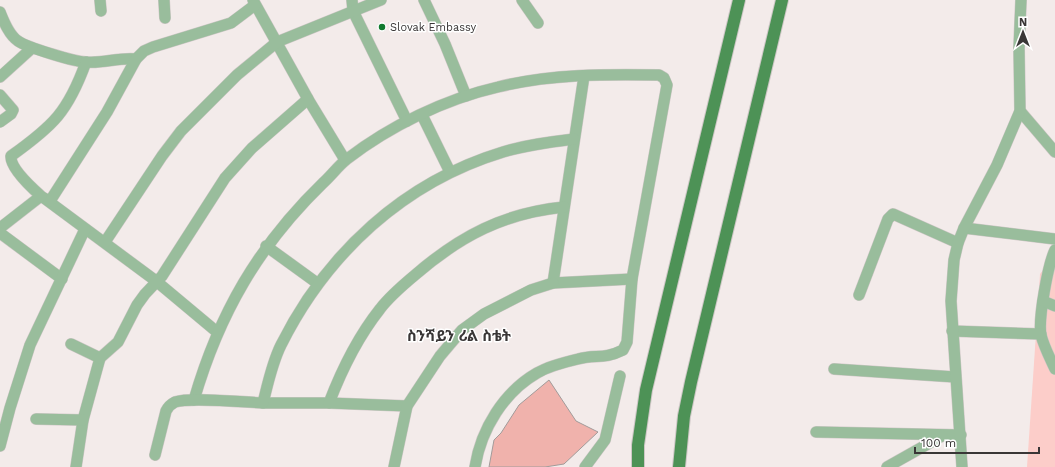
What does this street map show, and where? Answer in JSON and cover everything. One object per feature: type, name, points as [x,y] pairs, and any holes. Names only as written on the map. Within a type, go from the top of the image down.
[{"type":"main road","points":[[638,467],[638,445],[646,390],[739,0]]},
{"type":"main road","points":[[679,467],[684,416],[691,382],[782,0]]},
{"type":"street","points":[[164,0],[165,18]]},
{"type":"street","points":[[106,242],[162,156],[181,131],[237,75],[277,42],[352,6],[381,0]]},
{"type":"street","points":[[424,0],[445,44],[466,96]]},
{"type":"street","points":[[522,0],[538,23]]},
{"type":"street","points":[[962,467],[961,435],[952,331],[952,281],[954,260],[958,243],[964,228],[997,165],[1020,111],[1019,48],[1021,0]]},
{"type":"street","points":[[0,228],[46,199],[107,112],[136,59],[153,47],[231,23],[254,3],[308,99],[345,160]]},
{"type":"street","points":[[352,6],[408,121]]},
{"type":"street","points":[[0,12],[12,36],[18,42],[32,48],[86,62],[121,58],[136,59]]},
{"type":"street","points":[[0,77],[32,48]]},
{"type":"street","points":[[86,62],[78,85],[64,110],[45,130],[11,156],[11,160],[28,184],[85,229],[106,242],[156,281],[217,332]]},
{"type":"street","points":[[194,400],[217,332],[266,246],[299,206],[345,160],[377,138],[408,121],[466,96],[498,87],[555,77],[659,75],[664,78],[667,85],[632,279],[626,342],[623,350],[604,358],[581,358],[557,364],[538,372],[519,385],[500,406],[487,429],[478,451],[475,467]]},
{"type":"street","points":[[553,283],[584,76]]},
{"type":"street","points":[[0,95],[13,110],[11,114],[0,122]]},
{"type":"street","points":[[76,467],[84,420],[100,358],[118,342],[137,305],[156,281],[162,276],[225,178],[252,148],[308,99]]},
{"type":"street","points":[[1020,111],[1053,147]]},
{"type":"street","points":[[422,115],[450,172]]},
{"type":"street","points":[[262,403],[280,346],[318,283],[353,242],[381,217],[405,199],[450,172],[504,152],[539,143],[574,139]]},
{"type":"street","points":[[329,403],[350,355],[380,308],[435,257],[464,237],[484,227],[527,212],[564,207]]},
{"type":"street","points":[[860,295],[888,219],[893,214],[958,243]]},
{"type":"street","points":[[964,228],[1055,239]]},
{"type":"street","points":[[0,446],[10,408],[30,345],[85,229]]},
{"type":"street","points":[[0,233],[62,279]]},
{"type":"street","points":[[266,246],[318,283]]},
{"type":"street","points":[[1055,250],[1044,301],[1041,334],[1055,369]]},
{"type":"street","points":[[394,467],[407,406],[440,356],[462,330],[484,314],[513,298],[553,283],[632,279]]},
{"type":"street","points":[[1044,301],[1055,306]]},
{"type":"street","points":[[952,331],[1041,334]]},
{"type":"street","points":[[70,344],[100,358]]},
{"type":"street","points":[[834,368],[955,377]]},
{"type":"street","points":[[585,467],[605,440],[620,376]]},
{"type":"street","points":[[155,455],[166,411],[170,405],[176,402],[194,400],[407,406]]},
{"type":"street","points":[[36,419],[84,420]]},
{"type":"street","points":[[816,432],[961,435]]},
{"type":"street","points":[[886,467],[943,435]]},
{"type":"shaded area","points":[[1055,255],[1055,467],[1027,467],[1040,274]]},
{"type":"building","points":[[549,380],[576,421],[598,432],[564,464],[545,467],[489,467],[494,440],[501,433],[519,405]]},
{"type":"place","name":"Slovak Embassy","points":[[382,27]]},
{"type":"district","name":"ስንሻይን ሪል ስቴት","points":[[459,336]]}]
